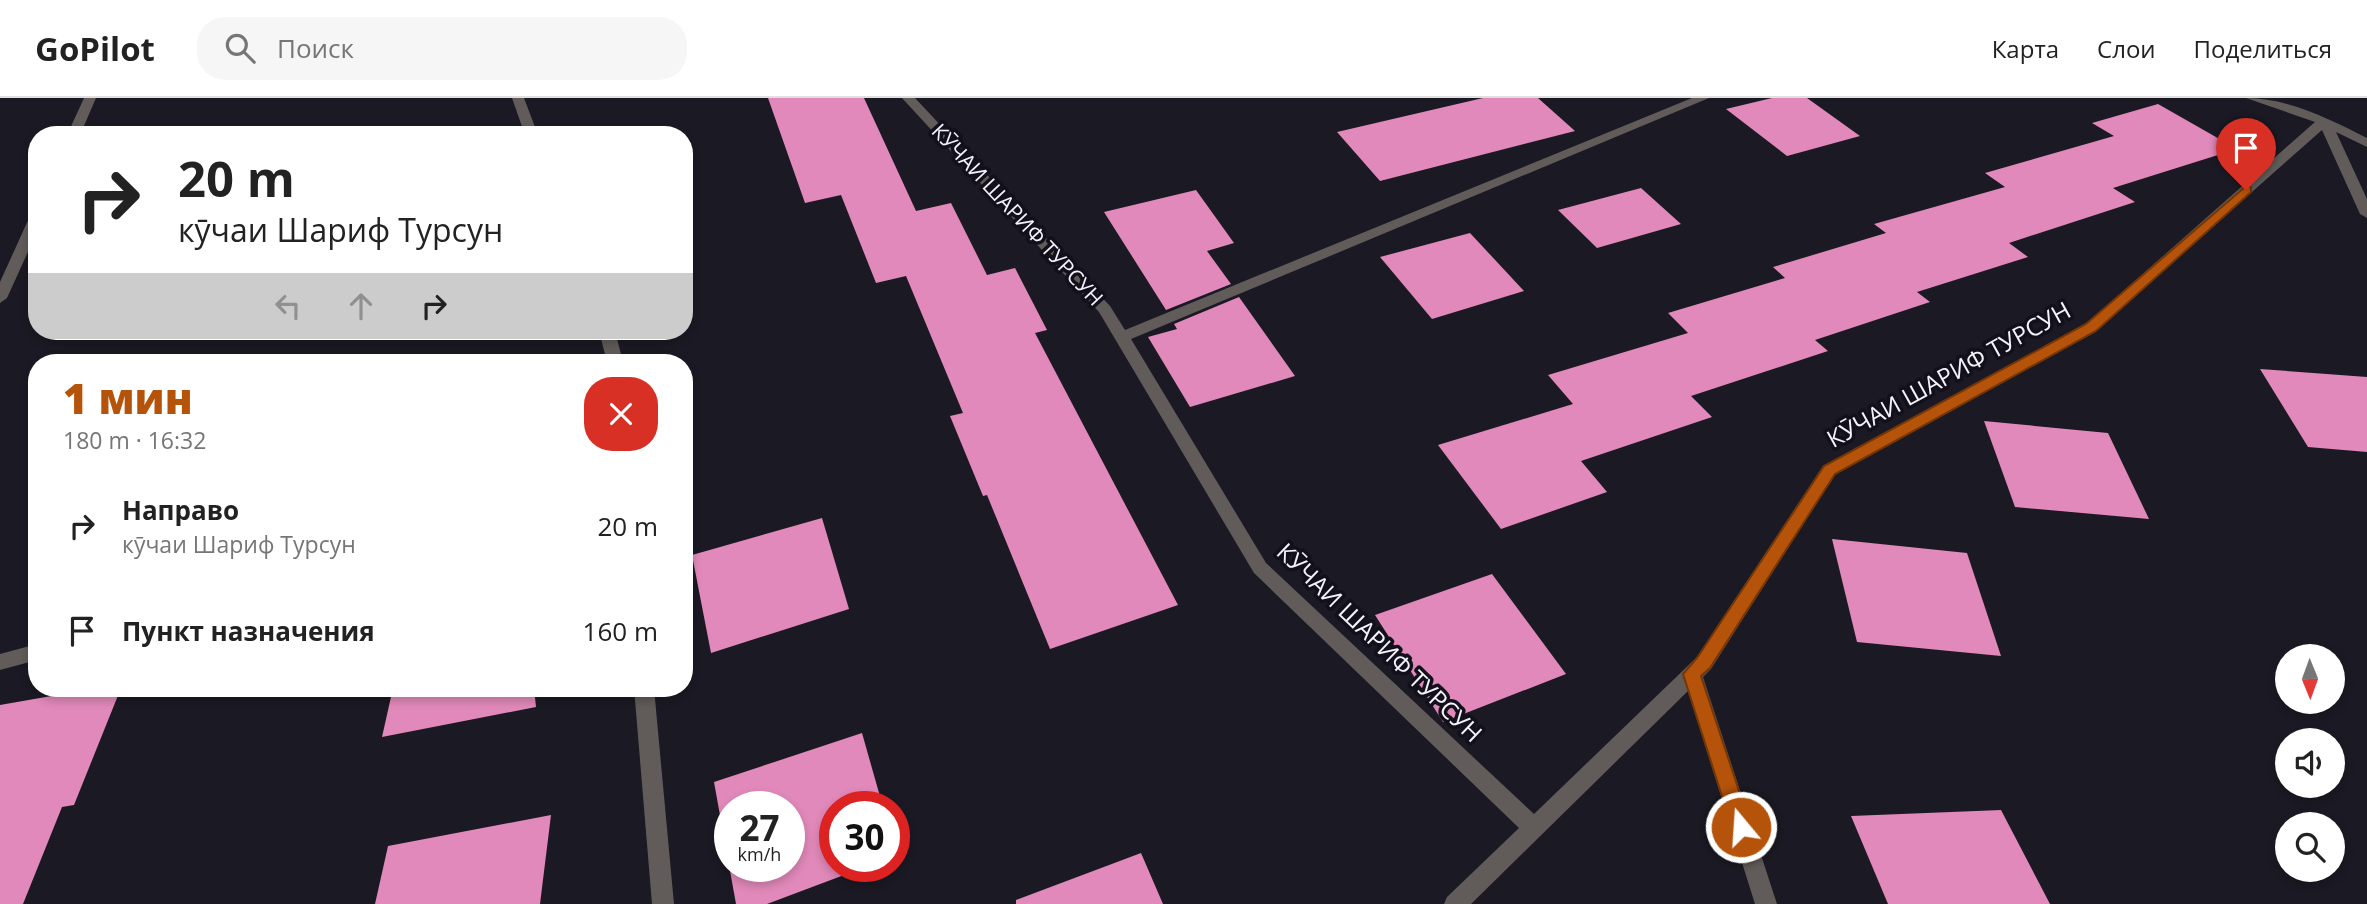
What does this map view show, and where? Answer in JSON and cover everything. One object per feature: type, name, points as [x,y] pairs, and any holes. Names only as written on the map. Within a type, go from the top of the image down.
[{"type":"street","points":[[77,126],[90,98]]},
{"type":"street","points":[[519,98],[529,126]]},
{"type":"street","name":"КӮЧАИ ШАРИФ ТУРСУН","points":[[908,98],[1105,309],[1260,568],[1534,828]]},
{"type":"street","points":[[1121,337],[1703,98]]},
{"type":"street","points":[[2252,98],[2324,121],[2367,143]]},
{"type":"street","points":[[2324,121],[2367,214]]},
{"type":"street","name":"КӮЧАИ ШАРИФ ТУРСУН","points":[[1455,904],[1704,663],[1829,470],[2091,327],[2324,121]]},
{"type":"street","points":[[0,298],[28,236]]},
{"type":"street","points":[[0,662],[28,654]]},
{"type":"street","points":[[1692,674],[1766,904]]},
{"type":"street","points":[[645,697],[663,904]]},
{"type":"building","points":[[768,98],[864,98],[916,211],[951,203],[987,275],[1015,268],[1047,330],[1035,333],[1178,605],[1050,649],[987,495],[983,496],[950,416],[963,413],[906,276],[876,283],[841,195],[805,203]]},
{"type":"building","points":[[1483,98],[1538,98],[1575,131],[1380,181],[1337,132]]},
{"type":"building","points":[[1772,98],[1807,98],[1860,136],[1787,156],[1726,109]]},
{"type":"building","points":[[2158,104],[2237,149],[2113,188],[2135,202],[2009,243],[2028,257],[1917,292],[1930,302],[1815,340],[1828,351],[1691,396],[1712,417],[1581,461],[1607,492],[1501,529],[1438,445],[1573,404],[1548,375],[1688,333],[1668,313],[1785,278],[1773,267],[1886,233],[1874,224],[2005,187],[1985,173],[2114,136],[2092,123]]},
{"type":"building","points":[[1641,188],[1681,224],[1597,248],[1558,210]]},
{"type":"building","points":[[1196,190],[1234,243],[1207,251],[1231,284],[1166,310],[1104,212]]},
{"type":"building","points":[[1470,233],[1524,291],[1432,319],[1380,257]]},
{"type":"building","points":[[1239,297],[1295,376],[1190,407],[1148,337],[1177,329],[1174,324]]},
{"type":"building","points":[[2260,369],[2367,377],[2367,452],[2308,447]]},
{"type":"building","points":[[1984,421],[2108,433],[2149,519],[2015,507]]},
{"type":"building","points":[[822,518],[849,609],[711,653],[693,555]]},
{"type":"building","points":[[1832,539],[1967,553],[2001,656],[1857,642]]},
{"type":"building","points":[[1492,574],[1566,674],[1443,722],[1375,615]]},
{"type":"building","points":[[46,697],[117,697],[74,805],[62,807],[23,904],[0,904],[0,705]]},
{"type":"building","points":[[391,697],[535,697],[536,707],[382,737]]},
{"type":"building","points":[[862,733],[878,791],[819,791],[819,882],[825,882],[767,904],[736,904],[732,882],[805,882],[805,791],[716,791],[714,782]]},
{"type":"building","points":[[2001,810],[2050,904],[1888,904],[1851,816]]},
{"type":"building","points":[[551,815],[540,904],[375,904],[388,846]]},
{"type":"building","points":[[1141,853],[1163,904],[1016,904],[1016,900]]},
{"type":"route","points":[[1741,827],[1692,674],[1704,663],[1829,470],[2091,327],[2246,190]]}]
